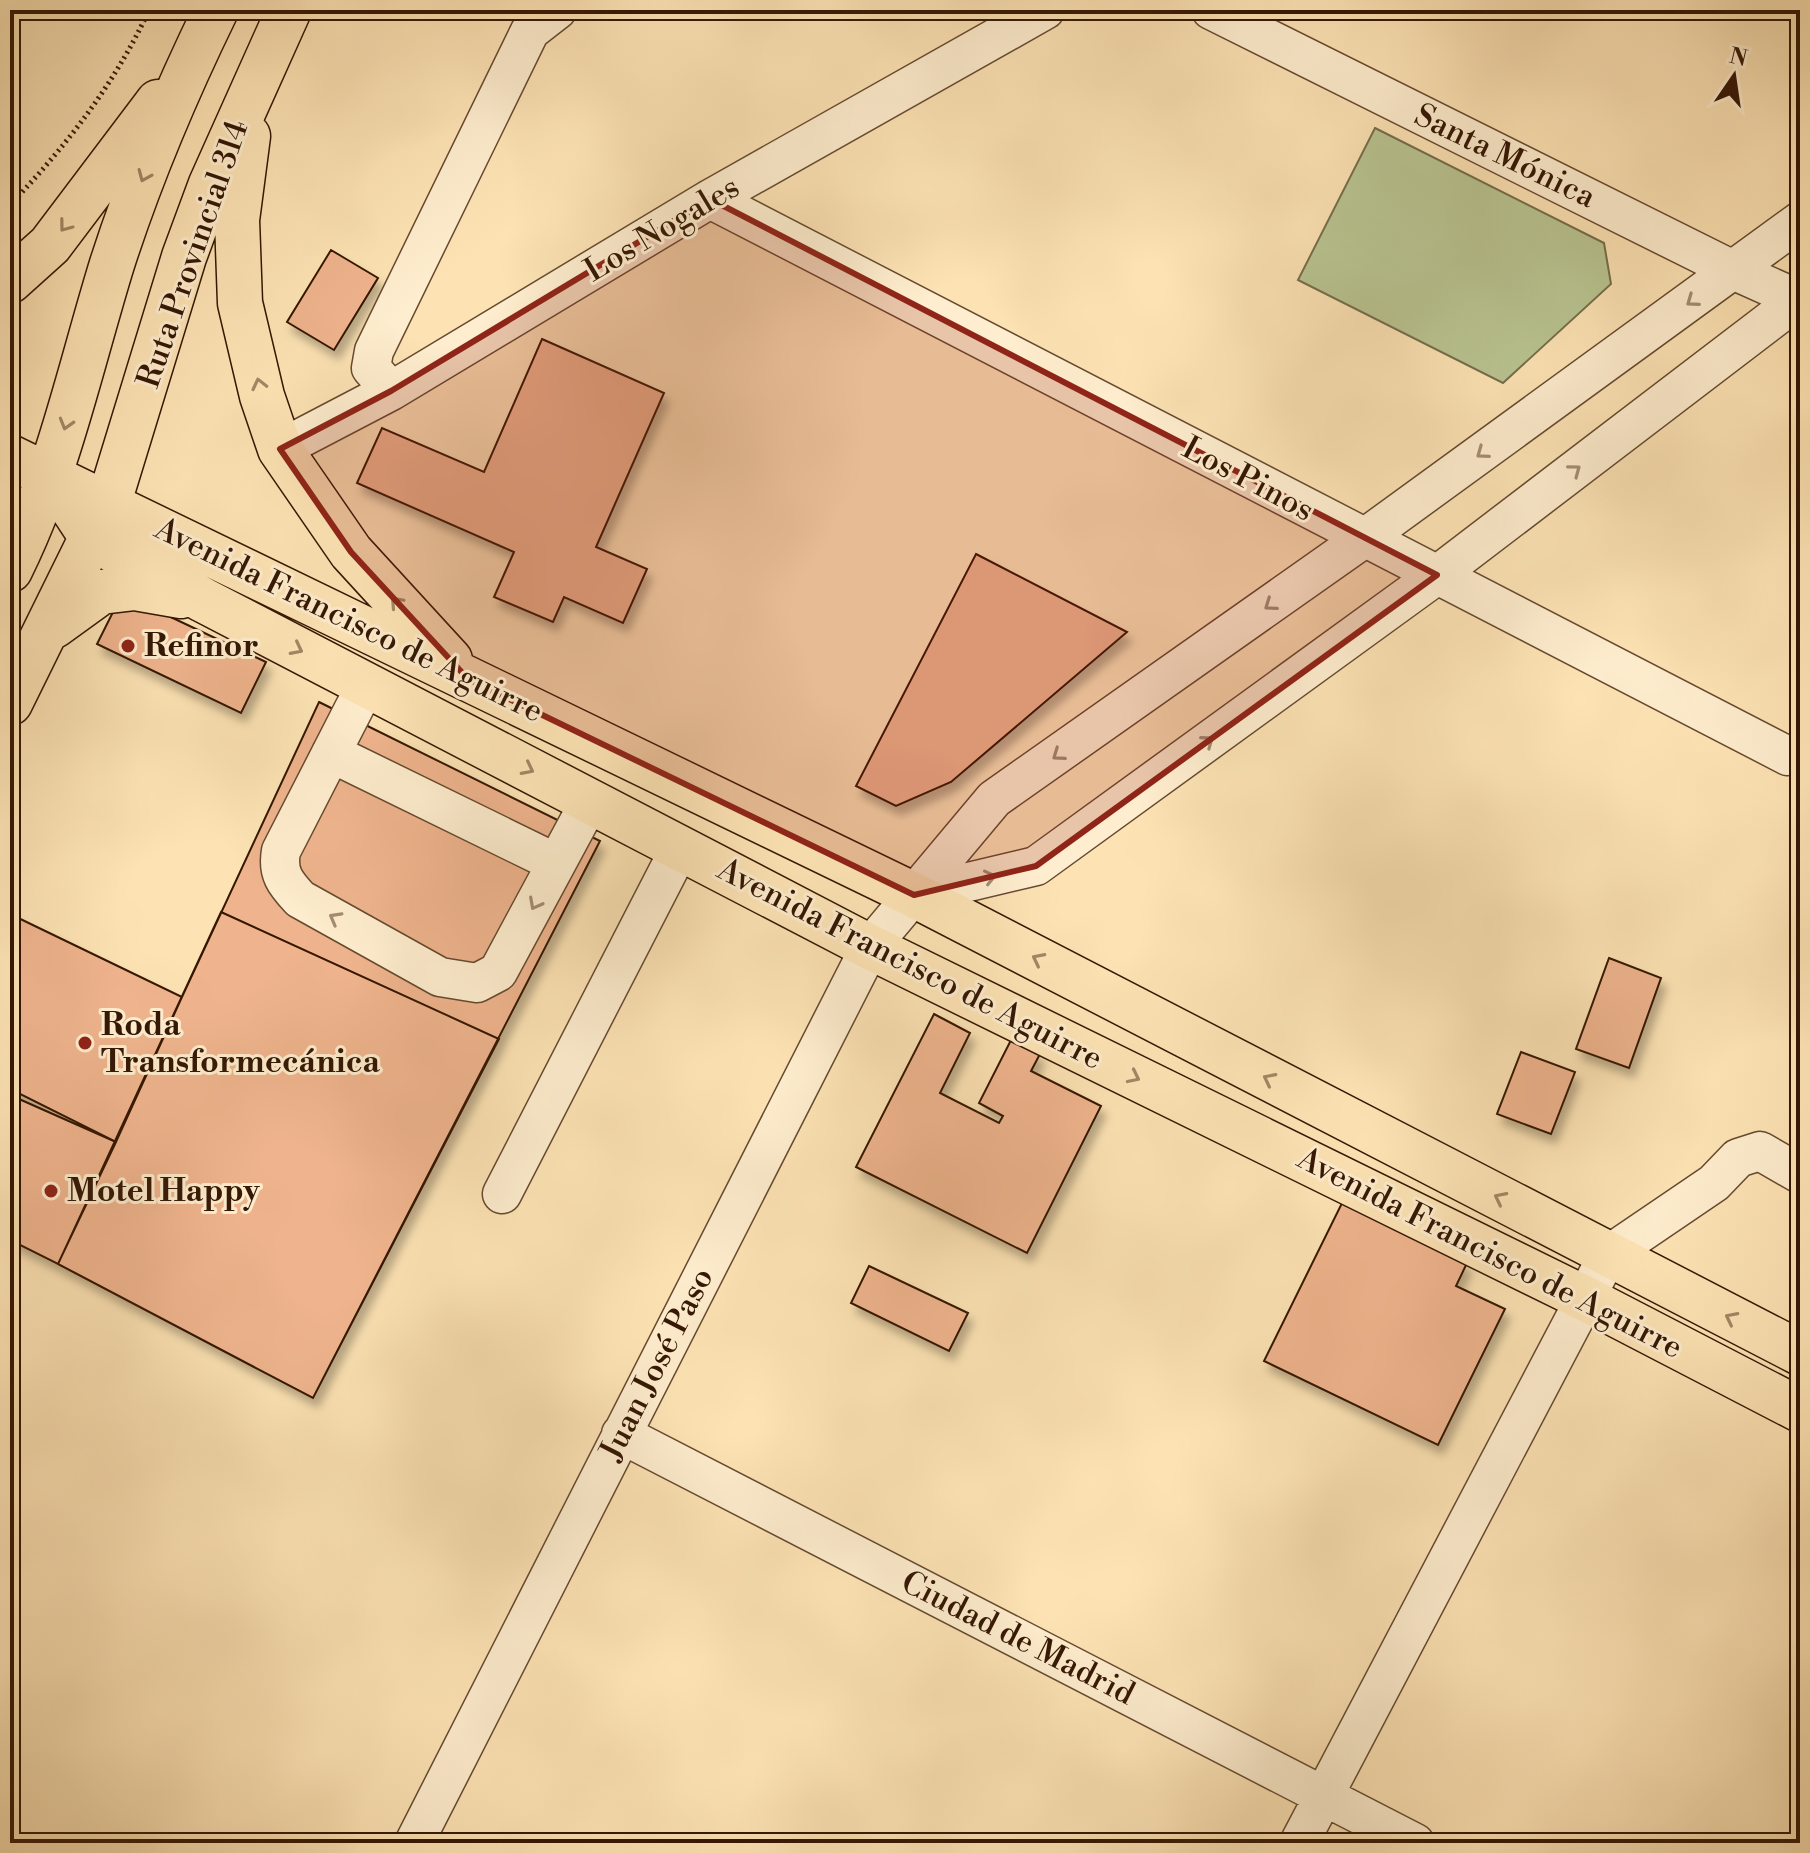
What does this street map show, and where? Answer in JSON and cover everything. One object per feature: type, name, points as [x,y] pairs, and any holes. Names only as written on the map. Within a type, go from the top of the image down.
[{"type":"main road","name":"Ruta Provincial 314","points":[[10,570],[52,477],[112,264],[135,198],[216,10]]},
{"type":"main road","name":"Ruta Provincial 314","points":[[10,703],[101,520],[184,257],[211,184],[289,10]]},
{"type":"main road","points":[[10,281],[50,245],[196,52]]},
{"type":"main road","points":[[256,81],[237,220],[240,303],[262,396],[280,449],[351,552],[468,679]]},
{"type":"main road","points":[[10,457],[52,477]]},
{"type":"main road","name":"Avenida Francisco de Aguirre","points":[[52,477],[203,600],[870,947],[1586,1299],[1800,1410]]},
{"type":"main road","name":"Avenida Francisco de Aguirre","points":[[101,520],[468,679],[914,895],[1800,1353]]},
{"type":"main road","points":[[48,630],[101,592],[135,588],[203,600]]},
{"type":"street","points":[[391,391],[371,368],[374,351],[530,31],[557,10]]},
{"type":"street","name":"Los Nogales","points":[[280,449],[391,391],[710,199],[1045,10]]},
{"type":"street","name":"Santa Mónica","points":[[1211,10],[1735,271],[1800,299]]},
{"type":"street","name":"Los Pinos","points":[[710,199],[1788,756]]},
{"type":"street","name":"Juan José Paso","points":[[414,1843],[870,947],[994,799],[1363,539],[1800,221]]},
{"type":"street","points":[[914,895],[1036,866],[1437,575],[1800,299]]},
{"type":"street","points":[[366,685],[281,851],[279,864],[284,882],[300,899],[440,977],[477,983],[498,972],[590,801]]},
{"type":"street","points":[[331,753],[556,863]]},
{"type":"street","points":[[502,1194],[680,848]]},
{"type":"street","points":[[1299,1843],[1608,1255],[1714,1183],[1738,1158],[1760,1151],[1800,1174]]},
{"type":"street","name":"Ciudad de Madrid","points":[[621,1434],[1415,1843]]},
{"type":"path","points":[[10,205],[84,120],[130,53],[149,10]]},
{"type":"highlighted area","points":[[710,199],[1437,575],[1036,866],[914,895],[468,679],[351,552],[280,449],[391,391]]},
{"type":"green space","points":[[1375,128],[1604,243],[1611,284],[1503,383],[1298,280]]},
{"type":"building","points":[[331,250],[378,278],[334,350],[287,322]]},
{"type":"building","points":[[542,339],[664,393],[596,547],[647,569],[623,623],[564,597],[553,622],[494,597],[514,552],[357,483],[382,428],[484,472]]},
{"type":"building","points":[[976,554],[1127,632],[951,782],[896,806],[856,786]]},
{"type":"building","points":[[122,594],[266,662],[241,713],[97,644]]},
{"type":"building","points":[[319,702],[600,841],[313,1398],[58,1264]]},
{"type":"building","points":[[221,912],[499,1039],[313,1398],[58,1264]]},
{"type":"building","name":"Roda Transformecánica","points":[[10,914],[182,997],[116,1142],[10,1089]]},
{"type":"building","points":[[1609,958],[1661,978],[1629,1068],[1576,1049]]},
{"type":"building","points":[[934,1014],[970,1033],[940,1093],[999,1123],[1003,1116],[979,1103],[1011,1040],[1040,1054],[1031,1071],[1101,1106],[1027,1253],[856,1167]]},
{"type":"building","points":[[1521,1052],[1575,1072],[1551,1134],[1497,1114]]},
{"type":"building","name":"Motel Happy","points":[[10,1095],[116,1142],[58,1264],[10,1240]]},
{"type":"building","points":[[1342,1203],[1467,1263],[1456,1286],[1505,1309],[1438,1445],[1264,1361]]},
{"type":"building","points":[[869,1266],[968,1313],[949,1351],[851,1303]]},
{"type":"place","name":"Refinor","points":[[128,646]]},
{"type":"place","name":"Roda Transformecánica","points":[[85,1043]]},
{"type":"place","name":"Motel Happy","points":[[51,1191]]}]
